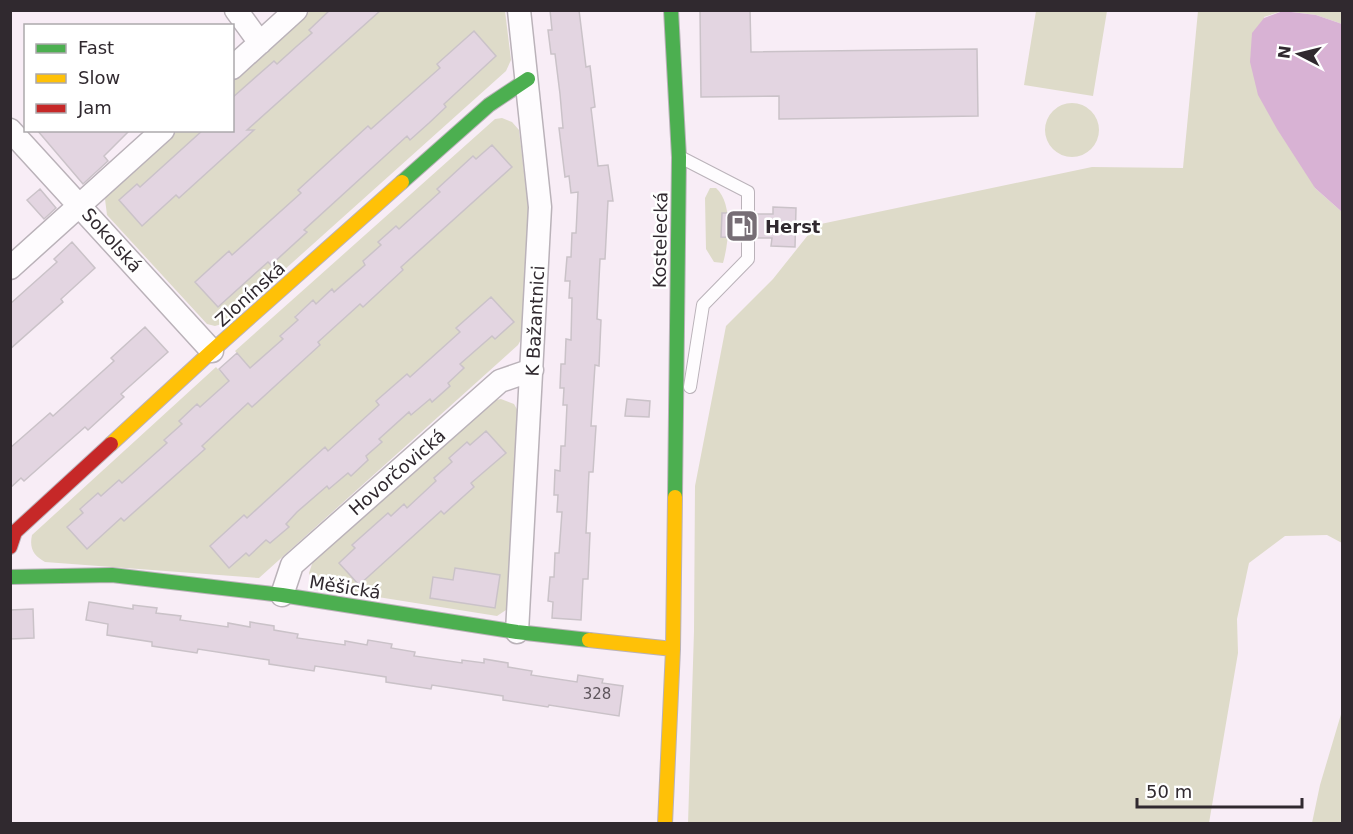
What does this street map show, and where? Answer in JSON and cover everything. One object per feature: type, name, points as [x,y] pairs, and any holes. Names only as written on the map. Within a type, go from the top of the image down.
[{"type":"street","points":[[236,10],[260,43]]},
{"type":"street","points":[[234,66],[296,10]]},
{"type":"street","name":"K Bažantnici","points":[[517,632],[540,207],[519,10]]},
{"type":"street","name":"Kostelecká","points":[[665,824],[673,650],[679,157],[671,10]]},
{"type":"street","name":"Zlonínská","points":[[10,547],[15,532],[213,351],[489,105],[528,79]]},
{"type":"street","name":"Sokolská","points":[[10,130],[213,351]]},
{"type":"street","points":[[10,268],[161,132]]},
{"type":"street","name":"Hovorčovická","points":[[282,595],[292,565],[500,381],[532,370]]},
{"type":"street","name":"Měšická","points":[[10,577],[112,575],[282,595],[517,632],[673,650]]},
{"type":"lane","points":[[676,471],[697,297],[748,259],[748,192],[679,157]]},
{"type":"lane","points":[[678,274],[697,297]]},
{"type":"shaded area","points":[[310,11],[505,11],[511,60],[506,71],[225,323],[215,326],[207,324],[107,215],[105,199],[111,190],[176,132],[234,132],[234,80]]},
{"type":"shaded area","points":[[1036,11],[1107,11],[1093,96],[1024,85]]},
{"type":"shaded area","points":[[1198,11],[1283,11],[1264,17],[1315,188],[1342,212],[1342,543],[1327,535],[1285,536],[1249,563],[1237,619],[1238,653],[1209,823],[688,824],[694,631],[695,486],[726,326],[773,279],[816,225],[1092,167],[1183,168]]},
{"type":"shaded area","points":[[1283,11],[1342,11],[1342,24],[1316,15]]},
{"type":"shaded area","points":[[1283,11],[1316,15],[1342,24],[1342,212],[1315,188],[1258,95],[1250,62],[1252,33],[1264,18]]},
{"type":"shaded area","points":[[1072,103],[1082,105],[1091,111],[1097,120],[1099,130],[1097,140],[1091,149],[1082,155],[1072,157],[1062,155],[1053,149],[1047,140],[1045,130],[1047,120],[1053,111],[1062,105]]},
{"type":"shaded area","points":[[502,118],[512,122],[519,130],[530,222],[524,334],[518,345],[259,578],[45,562],[35,555],[31,544],[32,535],[216,367],[252,407],[320,345],[318,342],[351,311],[332,289],[316,304],[312,301],[295,316],[298,320],[280,336],[283,339],[250,368],[235,351],[495,119]]},
{"type":"shaded area","points":[[710,188],[716,188],[721,195],[727,213],[728,234],[723,263],[714,262],[706,249],[705,198]]},
{"type":"shaded area","points":[[501,399],[514,404],[519,413],[509,605],[506,610],[497,616],[315,587],[309,573],[313,561],[491,401]]},
{"type":"shaded area","points":[[1342,711],[1342,823],[1312,823],[1320,785]]},
{"type":"building","points":[[330,10],[381,10],[247,130],[254,130],[179,198],[176,195],[142,226],[119,200],[137,184],[140,187],[201,132],[234,132],[234,96],[274,61],[277,64],[312,33],[309,30]]},
{"type":"building","points":[[550,10],[579,10],[586,67],[590,66],[595,107],[591,108],[598,166],[608,165],[613,201],[608,201],[605,259],[600,259],[597,319],[601,320],[599,366],[595,365],[591,426],[596,426],[593,472],[589,472],[586,533],[590,533],[588,579],[583,579],[581,620],[552,618],[553,602],[548,601],[550,577],[554,577],[555,553],[559,553],[562,512],[557,512],[558,495],[554,495],[555,470],[560,471],[561,446],[565,446],[567,405],[563,405],[564,388],[560,388],[561,364],[565,364],[566,339],[571,340],[572,298],[569,298],[570,281],[565,281],[567,257],[571,257],[572,233],[576,233],[578,192],[571,193],[569,176],[565,177],[559,128],[563,128],[560,94],[555,54],[551,54],[548,30],[552,30]]},
{"type":"building","points":[[700,10],[750,10],[751,52],[977,49],[978,116],[779,119],[779,96],[701,97]]},
{"type":"building","points":[[474,31],[496,56],[444,104],[446,107],[429,123],[410,140],[407,136],[304,230],[307,232],[271,265],[268,262],[218,307],[195,282],[229,251],[232,255],[301,193],[298,190],[368,126],[371,129],[440,68],[437,64]]},
{"type":"building","points":[[39,132],[128,132],[104,156],[108,161],[83,184]]},
{"type":"building","points":[[492,145],[512,167],[401,267],[403,270],[363,307],[360,304],[318,342],[320,345],[252,407],[248,403],[202,446],[205,449],[124,521],[121,518],[87,549],[67,527],[83,513],[80,509],[98,493],[101,496],[119,480],[122,483],[167,443],[164,440],[182,424],[179,421],[197,404],[200,407],[229,381],[219,369],[237,353],[250,368],[283,339],[280,336],[298,320],[295,317],[313,300],[316,304],[332,289],[334,292],[365,265],[363,261],[381,245],[378,242],[396,226],[399,229],[440,192],[437,189],[473,156],[476,159]]},
{"type":"building","points":[[40,189],[56,208],[44,219],[27,200]]},
{"type":"building","points":[[773,207],[796,208],[795,247],[771,246],[772,238],[756,238],[756,214],[773,214]]},
{"type":"building","points":[[722,213],[740,213],[740,238],[721,237]]},
{"type":"building","points":[[72,242],[95,268],[61,299],[63,302],[10,349],[10,304],[57,262],[54,259]]},
{"type":"building","points":[[491,297],[514,322],[495,339],[492,336],[460,364],[464,368],[448,383],[450,386],[432,402],[430,399],[411,415],[409,412],[379,439],[382,442],[366,456],[368,460],[351,476],[348,473],[329,489],[327,486],[297,512],[286,524],[289,527],[270,543],[266,540],[249,556],[246,553],[229,568],[210,546],[244,515],[247,518],[325,447],[328,451],[379,405],[376,401],[407,374],[410,377],[460,332],[456,328]]},
{"type":"building","points":[[145,327],[168,352],[121,394],[124,397],[88,430],[85,427],[24,481],[21,478],[10,488],[10,448],[50,413],[53,416],[114,361],[111,358]]},
{"type":"building","points":[[627,399],[650,401],[649,417],[625,416]]},
{"type":"building","points":[[486,431],[506,453],[471,483],[474,487],[444,514],[441,511],[359,585],[339,563],[355,548],[352,545],[388,513],[391,516],[404,504],[407,508],[436,481],[434,478],[452,462],[449,458],[467,442],[470,445]]},
{"type":"building","points":[[455,568],[500,575],[495,608],[430,598],[433,577],[453,580]]},
{"type":"building","points":[[89,602],[133,609],[133,605],[157,608],[156,613],[181,616],[180,620],[228,627],[228,623],[250,627],[250,622],[274,626],[274,630],[298,634],[297,638],[345,645],[345,641],[367,645],[368,640],[392,644],[391,648],[415,652],[414,656],[462,663],[462,660],[484,663],[484,659],[508,663],[508,667],[532,671],[531,675],[577,682],[578,675],[603,679],[602,683],[623,686],[619,716],[503,700],[503,696],[432,685],[431,689],[386,682],[386,677],[315,666],[314,671],[269,664],[269,660],[198,649],[197,653],[152,646],[152,642],[107,635],[108,624],[86,620]]},
{"type":"building","points":[[33,609],[34,638],[10,639],[10,610]]},
{"type":"traffic: fast","points":[[671,10],[679,157],[675,497]]},
{"type":"traffic: fast","points":[[402,182],[489,105],[528,79]]},
{"type":"traffic: fast","points":[[10,577],[112,575],[282,595],[517,632],[589,640]]},
{"type":"traffic: slow","points":[[111,444],[402,182]]},
{"type":"traffic: slow","points":[[665,824],[673,649],[675,497]]},
{"type":"traffic: slow","points":[[589,640],[673,649]]},
{"type":"traffic: jam","points":[[10,547],[15,532],[111,444]]},
{"type":"place","name":"Herst","points":[[742,226]]}]
